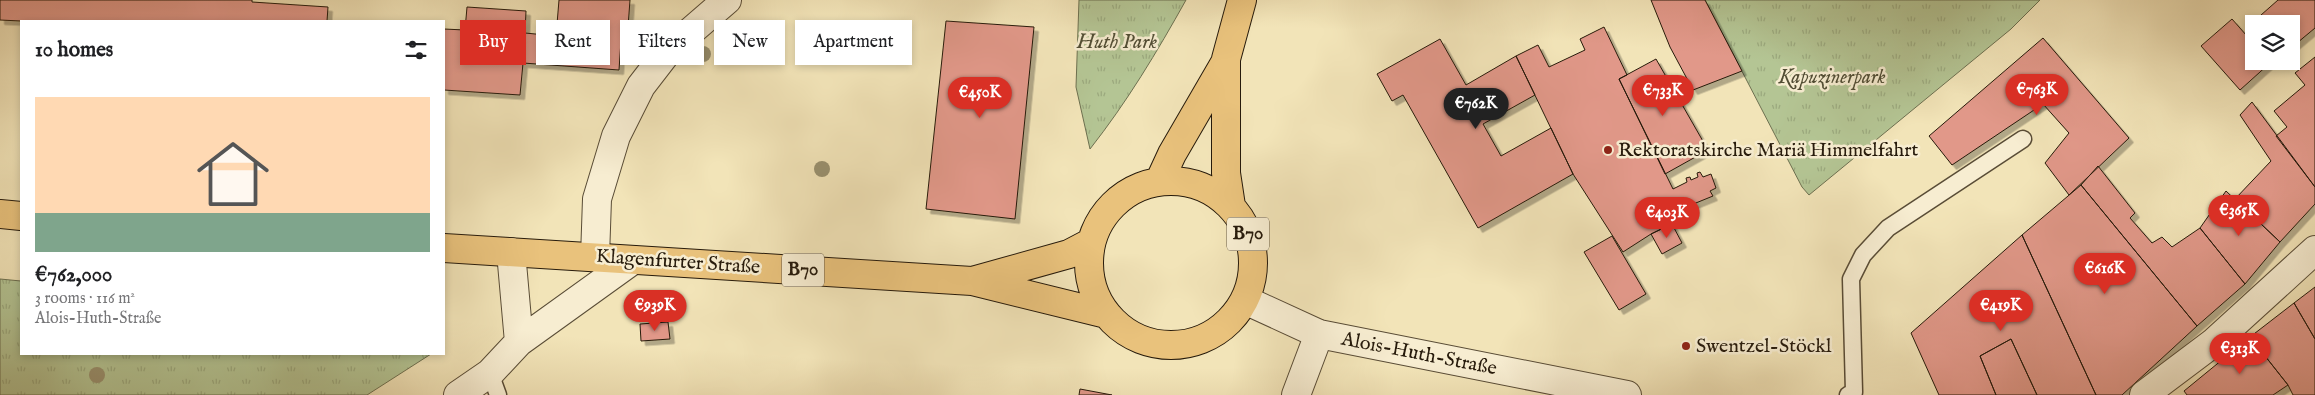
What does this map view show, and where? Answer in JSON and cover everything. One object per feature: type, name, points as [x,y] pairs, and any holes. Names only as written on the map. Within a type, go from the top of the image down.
[{"type":"main road","name":"B70","points":[[1232,206],[1226,173],[1226,60],[1242,0]]},
{"type":"main road","name":"B70","points":[[1160,180],[1172,154],[1226,60]]},
{"type":"main road","name":"B70","points":[[1160,180],[1179,180],[1199,184],[1216,193],[1232,206],[1245,226],[1252,250],[1253,276],[1245,300],[1229,322],[1206,338],[1180,346],[1152,344],[1126,333],[1106,314],[1093,292],[1088,268],[1090,243],[1100,220],[1115,201],[1136,187],[1160,180]]},
{"type":"main road","points":[[0,214],[20,216]]},
{"type":"main road","name":"Klagenfurter Straße","points":[[972,282],[1069,254],[1090,243]]},
{"type":"main road","name":"Klagenfurter Straße","points":[[445,248],[972,282],[1106,314]]},
{"type":"street","points":[[595,257],[597,199],[616,136],[641,86],[668,51],[727,0]]},
{"type":"street","points":[[2144,395],[2214,343],[2315,250]]},
{"type":"street","points":[[511,252],[519,342]]},
{"type":"street","points":[[458,395],[494,384],[519,342],[633,260]]},
{"type":"street","name":"Alois-Huth-Straße","points":[[1245,300],[1319,334],[1627,395]]},
{"type":"street","points":[[1296,395],[1319,334]]},
{"type":"lane","points":[[1853,394],[1852,279],[1863,254],[1888,228],[2023,139]]},
{"type":"green space","name":"Huth Park","points":[[1079,0],[1186,0],[1141,76],[1117,113],[1090,149],[1076,87]]},
{"type":"green space","name":"Kapuzinerpark","points":[[1705,0],[2040,0],[2011,29],[1809,195],[1802,187]]},
{"type":"green space","points":[[0,279],[20,281],[20,355],[429,355],[367,395],[0,395]]},
{"type":"building","points":[[0,0],[252,0],[252,2],[328,7],[327,20],[0,20]]},
{"type":"building","points":[[559,0],[630,0],[629,20],[620,20],[619,70],[550,65],[610,65],[610,20],[557,20]]},
{"type":"building","points":[[1651,0],[1705,0],[1742,71],[1693,90],[1670,47]]},
{"type":"building","points":[[2278,0],[2315,0],[2315,28],[2300,40],[2300,15],[2261,15]]},
{"type":"building","points":[[467,7],[526,11],[526,20],[466,20]]},
{"type":"building","points":[[2232,19],[2245,34],[2245,70],[2262,70],[2240,90],[2201,46]]},
{"type":"building","points":[[946,21],[1034,27],[1015,219],[926,209]]},
{"type":"building","name":"Rektoratskirche Mariä Himmelfahrt","points":[[1604,27],[1627,75],[1619,79],[1673,189],[1687,182],[1686,178],[1690,177],[1691,180],[1698,177],[1697,173],[1700,172],[1703,177],[1711,174],[1716,188],[1710,191],[1713,196],[1686,207],[1690,215],[1651,234],[1623,252],[1573,174],[1516,56],[1538,45],[1549,67],[1585,50],[1580,39]]},
{"type":"building","points":[[445,29],[460,30],[460,65],[523,65],[520,95],[445,90]]},
{"type":"building","points":[[526,33],[536,34],[536,64],[526,63]]},
{"type":"building","points":[[2043,38],[2129,138],[2069,195],[2045,163],[2069,133],[2043,104],[1952,165],[1929,136]]},
{"type":"building","points":[[1440,39],[1466,85],[1516,56],[1535,95],[1483,124],[1501,156],[1551,128],[1573,174],[1478,228],[1403,95],[1392,101],[1377,74]]},
{"type":"building","points":[[2315,57],[2315,187],[2276,136],[2287,127],[2274,111],[2305,85],[2295,73]]},
{"type":"building","points":[[1656,59],[1708,150],[1665,174],[1619,79]]},
{"type":"building","points":[[2252,102],[2315,187],[2315,204],[2280,242],[2235,199],[2271,161],[2240,115]]},
{"type":"building","points":[[2098,166],[2135,213],[2130,218],[2152,243],[2162,237],[2172,247],[2200,228],[2245,284],[2197,326],[2081,185]]},
{"type":"building","points":[[2081,185],[2197,326],[2122,395],[2096,395],[2022,235]]},
{"type":"building","points":[[2226,191],[2280,242],[2245,284],[2200,228]]},
{"type":"building","points":[[1672,224],[1682,243],[1662,254],[1651,234]]},
{"type":"building","points":[[2022,235],[2096,395],[2037,395],[2011,339],[1980,356],[1996,395],[1939,395],[1911,333]]},
{"type":"building","points":[[1612,236],[1646,294],[1619,310],[1584,252]]},
{"type":"building","points":[[2315,287],[2315,339],[2294,303]]},
{"type":"building","points":[[2294,303],[2315,339],[2315,395],[2293,395],[2288,385],[2250,337]]},
{"type":"building","points":[[668,322],[670,339],[641,341],[640,324]]},
{"type":"building","points":[[2250,337],[2288,385],[2273,395],[2187,395],[2184,391]]},
{"type":"building","points":[[2011,339],[2037,395],[1996,395],[1980,356]]},
{"type":"building","points":[[1080,389],[1112,395],[1079,395]]},
{"type":"place","name":"Rektoratskirche Mariä Himmelfahrt","points":[[1608,150]]},
{"type":"place","name":"Swentzel-Stöckl","points":[[1686,346]]}]
